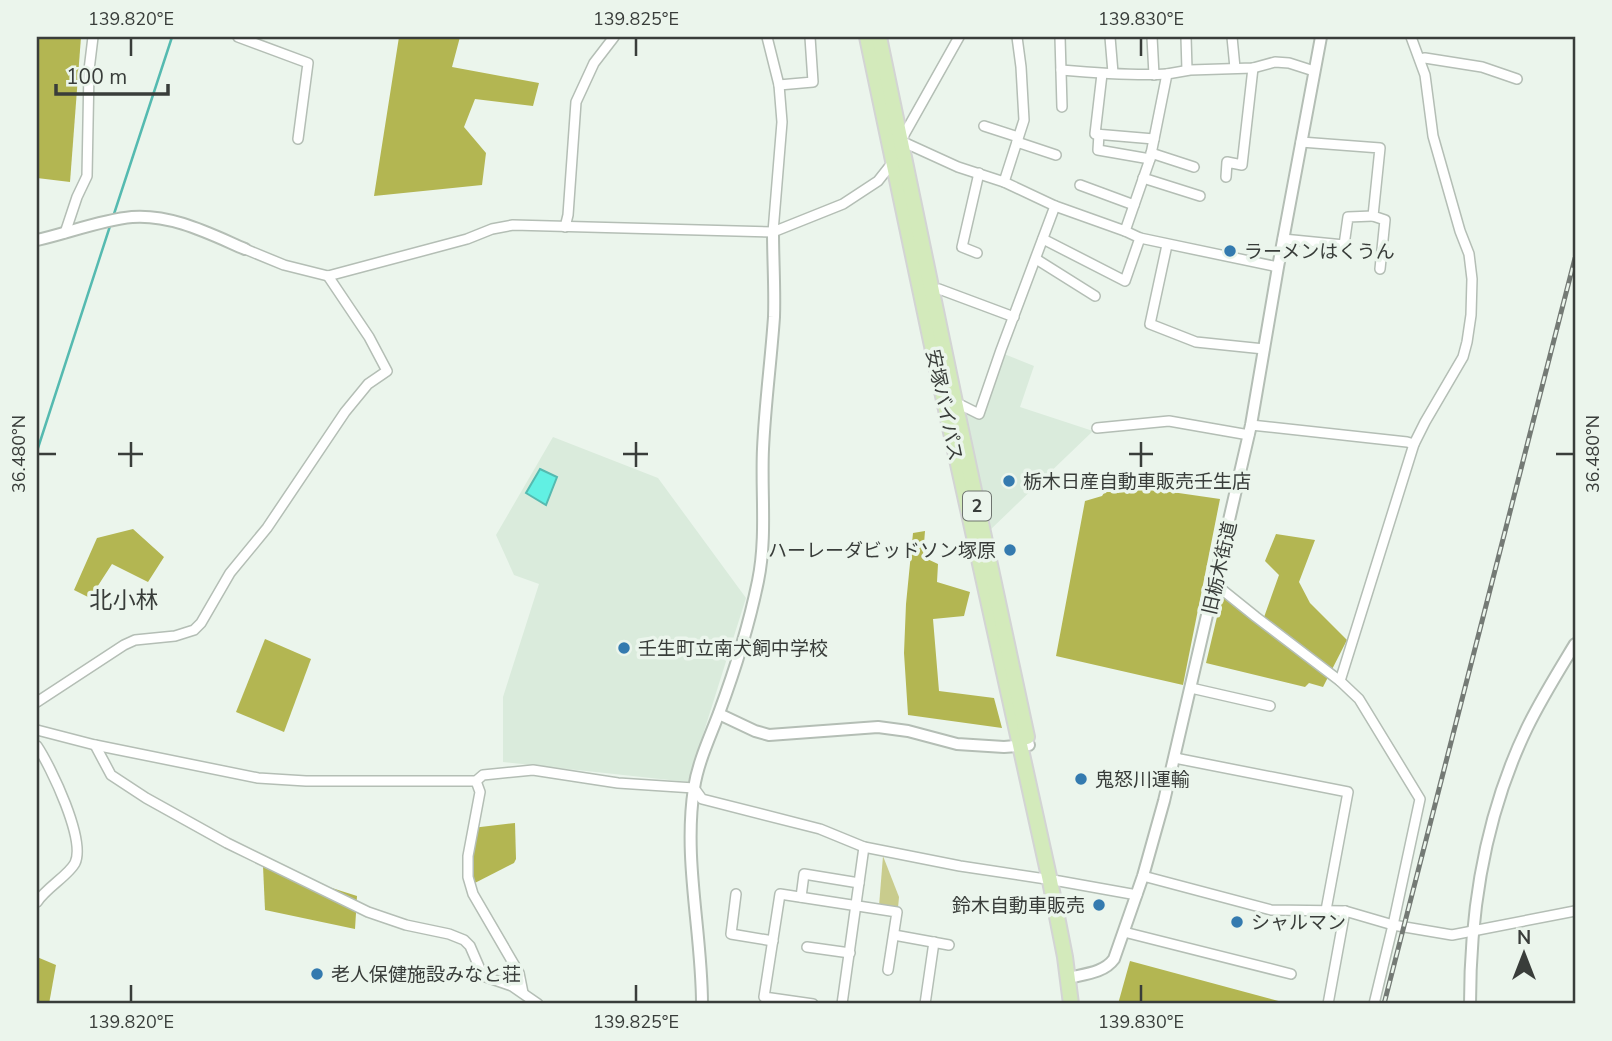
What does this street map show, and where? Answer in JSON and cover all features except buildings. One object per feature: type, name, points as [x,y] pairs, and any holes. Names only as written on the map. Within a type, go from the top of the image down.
[{"type":"main road","name":"安塚バイパス","points":[[867,37],[1073,977]]},
{"type":"main road","name":"安塚バイパス","points":[[878,37],[1024,746]]},
{"type":"main road","name":"2","points":[[1071,1004],[1073,977]]},
{"type":"main road","name":"2","points":[[1073,977],[1080,1004]]},
{"type":"street","points":[[65,233],[87,176],[89,70],[93,37]]},
{"type":"street","points":[[238,37],[256,40],[308,63],[298,139]]},
{"type":"street","points":[[565,227],[576,102],[594,63],[614,37]]},
{"type":"street","points":[[702,1004],[691,869],[694,788],[754,597],[761,559],[764,419],[771,362],[774,312],[773,232],[782,122],[779,85],[766,37]]},
{"type":"street","points":[[779,85],[813,82],[810,37]]},
{"type":"street","points":[[37,240],[124,218],[146,217],[180,223],[285,265],[328,276],[508,226],[773,232],[843,204],[878,181],[893,163],[901,141],[959,37]]},
{"type":"street","points":[[1004,183],[1024,120],[1017,37]]},
{"type":"street","points":[[1060,37],[1062,107]]},
{"type":"street","points":[[1110,37],[1113,73]]},
{"type":"street","points":[[1152,37],[1154,75]]},
{"type":"street","points":[[1186,37],[1187,70]]},
{"type":"street","points":[[1233,37],[1235,68]]},
{"type":"street","name":"旧栃木街道","points":[[1073,977],[1100,970],[1111,964],[1118,951],[1143,876],[1175,757],[1250,430],[1321,37]]},
{"type":"street","points":[[1340,681],[1414,444],[1463,357],[1467,342],[1472,296],[1469,254],[1433,136],[1427,86],[1411,37]]},
{"type":"street","points":[[1420,59],[1482,67],[1517,79]]},
{"type":"street","points":[[1061,70],[1154,75],[1187,70],[1253,68],[1275,62],[1289,63],[1314,71]]},
{"type":"street","points":[[1226,177],[1227,162],[1242,165],[1253,68]]},
{"type":"street","points":[[1102,74],[1095,134],[1154,139]]},
{"type":"street","points":[[1125,231],[1150,156],[1167,74]]},
{"type":"street","points":[[984,126],[1056,155]]},
{"type":"street","points":[[1099,134],[1098,150],[1150,156],[1194,167]]},
{"type":"street","points":[[901,141],[958,167],[1140,238],[1278,267]]},
{"type":"street","points":[[1301,142],[1380,148],[1373,216]]},
{"type":"street","points":[[977,253],[962,247],[979,173]]},
{"type":"street","points":[[1143,178],[1200,197]]},
{"type":"street","points":[[1080,186],[1134,205]]},
{"type":"street","points":[[954,402],[979,414],[1055,206]]},
{"type":"street","points":[[1283,239],[1344,245],[1348,217],[1373,216],[1385,220],[1380,269]]},
{"type":"street","points":[[1043,239],[1125,281],[1140,238]]},
{"type":"street","points":[[1167,245],[1150,324],[1196,342],[1264,349]]},
{"type":"street","points":[[1036,259],[1095,296]]},
{"type":"street","points":[[37,702],[124,645],[135,640],[175,636],[194,630],[201,623],[230,573],[267,528],[345,412],[368,384],[387,371],[369,337],[328,276]]},
{"type":"street","points":[[939,289],[1014,317]]},
{"type":"street","points":[[1097,428],[1168,421],[1414,444]]},
{"type":"street","points":[[1215,584],[1340,681],[1359,699],[1420,799],[1374,1004]]},
{"type":"street","points":[[1471,1004],[1472,932],[1479,877],[1496,807],[1537,709],[1575,644]]},
{"type":"street","points":[[1191,688],[1270,706]]},
{"type":"street","points":[[719,714],[755,732],[769,735],[878,727],[894,728],[957,744],[981,747],[1024,746]]},
{"type":"street","points":[[37,730],[94,745],[258,778],[306,781],[476,781],[483,775],[533,770],[618,783],[694,788]]},
{"type":"street","points":[[94,745],[111,775],[146,798],[227,843],[368,912],[464,940],[470,946],[482,976],[512,986],[538,1004]]},
{"type":"street","points":[[37,746],[68,812],[77,839],[77,856],[74,865],[37,902]]},
{"type":"street","points":[[1175,757],[1348,792],[1326,910]]},
{"type":"street","points":[[476,781],[480,792],[468,856],[468,877],[473,894],[519,973],[523,993]]},
{"type":"street","points":[[694,788],[702,799],[820,829],[864,848],[1137,895]]},
{"type":"street","points":[[842,1004],[864,848]]},
{"type":"street","points":[[801,897],[804,874],[859,883]]},
{"type":"street","points":[[1143,876],[1271,910],[1345,911],[1393,925],[1452,935],[1575,911]]},
{"type":"street","points":[[736,894],[731,934],[773,941]]},
{"type":"street","points":[[813,1004],[764,997],[780,894],[897,912],[888,971]]},
{"type":"street","points":[[1328,1004],[1345,911]]},
{"type":"street","points":[[1124,932],[1292,974]]},
{"type":"street","points":[[894,935],[949,945]]},
{"type":"street","points":[[925,1004],[934,942]]},
{"type":"street","points":[[807,947],[850,953]]},
{"type":"shaded area","points":[[37,37],[81,37],[70,182],[37,178]]},
{"type":"shaded area","points":[[399,37],[460,37],[452,67],[539,83],[533,106],[475,99],[464,127],[486,153],[482,185],[374,196]]},
{"type":"shaded area","name":"栃木日産自動車販売壬生店","points":[[1004,354],[1034,366],[1020,407],[1093,431],[989,531],[960,409],[979,414]]},
{"type":"shaded area","name":"壬生町立南犬飼中学校","points":[[553,437],[658,478],[746,598],[688,782],[503,762],[503,697],[539,584],[514,575],[496,535]]},
{"type":"shaded area","points":[[1112,481],[1220,499],[1183,685],[1056,656],[1085,501],[1102,496]]},
{"type":"shaded area","points":[[133,529],[164,557],[148,582],[112,564],[90,598],[74,590],[97,538]]},
{"type":"shaded area","points":[[925,531],[923,557],[938,564],[937,582],[970,592],[964,616],[933,619],[939,691],[994,698],[1002,728],[908,715],[904,653],[906,604],[913,533]]},
{"type":"shaded area","points":[[1276,534],[1315,540],[1299,582],[1310,603],[1347,640],[1323,687],[1309,683],[1305,687],[1206,663],[1222,596],[1263,620],[1279,575],[1265,561]]},
{"type":"shaded area","points":[[265,639],[311,659],[284,732],[236,712]]},
{"type":"shaded area","points":[[515,823],[514,863],[467,887],[472,828]]},
{"type":"shaded area","points":[[263,866],[357,896],[355,929],[265,910]]},
{"type":"shaded area","points":[[37,957],[56,965],[49,1004],[37,1004]]},
{"type":"shaded area","points":[[1130,961],[1290,1004],[1118,1004]]},
{"type":"green space","points":[[883,856],[899,897],[898,908],[879,906]]},
{"type":"water","points":[[540,469],[557,477],[546,505],[526,493]]},
{"type":"waterway","points":[[113,217],[172,37]]},
{"type":"waterway","points":[[37,451],[111,223]]},
{"type":"railway","points":[[1384,1004],[1575,258]]},
{"type":"place","name":"ラーメンはくうん","points":[[1230,251]]},
{"type":"place","name":"栃木日産自動車販売壬生店","points":[[1009,481]]},
{"type":"place","name":"ハーレーダビッドソン塚原","points":[[1010,550]]},
{"type":"place","name":"壬生町立南犬飼中学校","points":[[624,648]]},
{"type":"place","name":"鬼怒川運輸","points":[[1081,779]]},
{"type":"place","name":"鈴木自動車販売","points":[[1099,905]]},
{"type":"place","name":"シャルマン","points":[[1237,922]]},
{"type":"place","name":"老人保健施設みなと荘","points":[[317,974]]},
{"type":"district","name":"北小林","points":[[124,600]]}]
